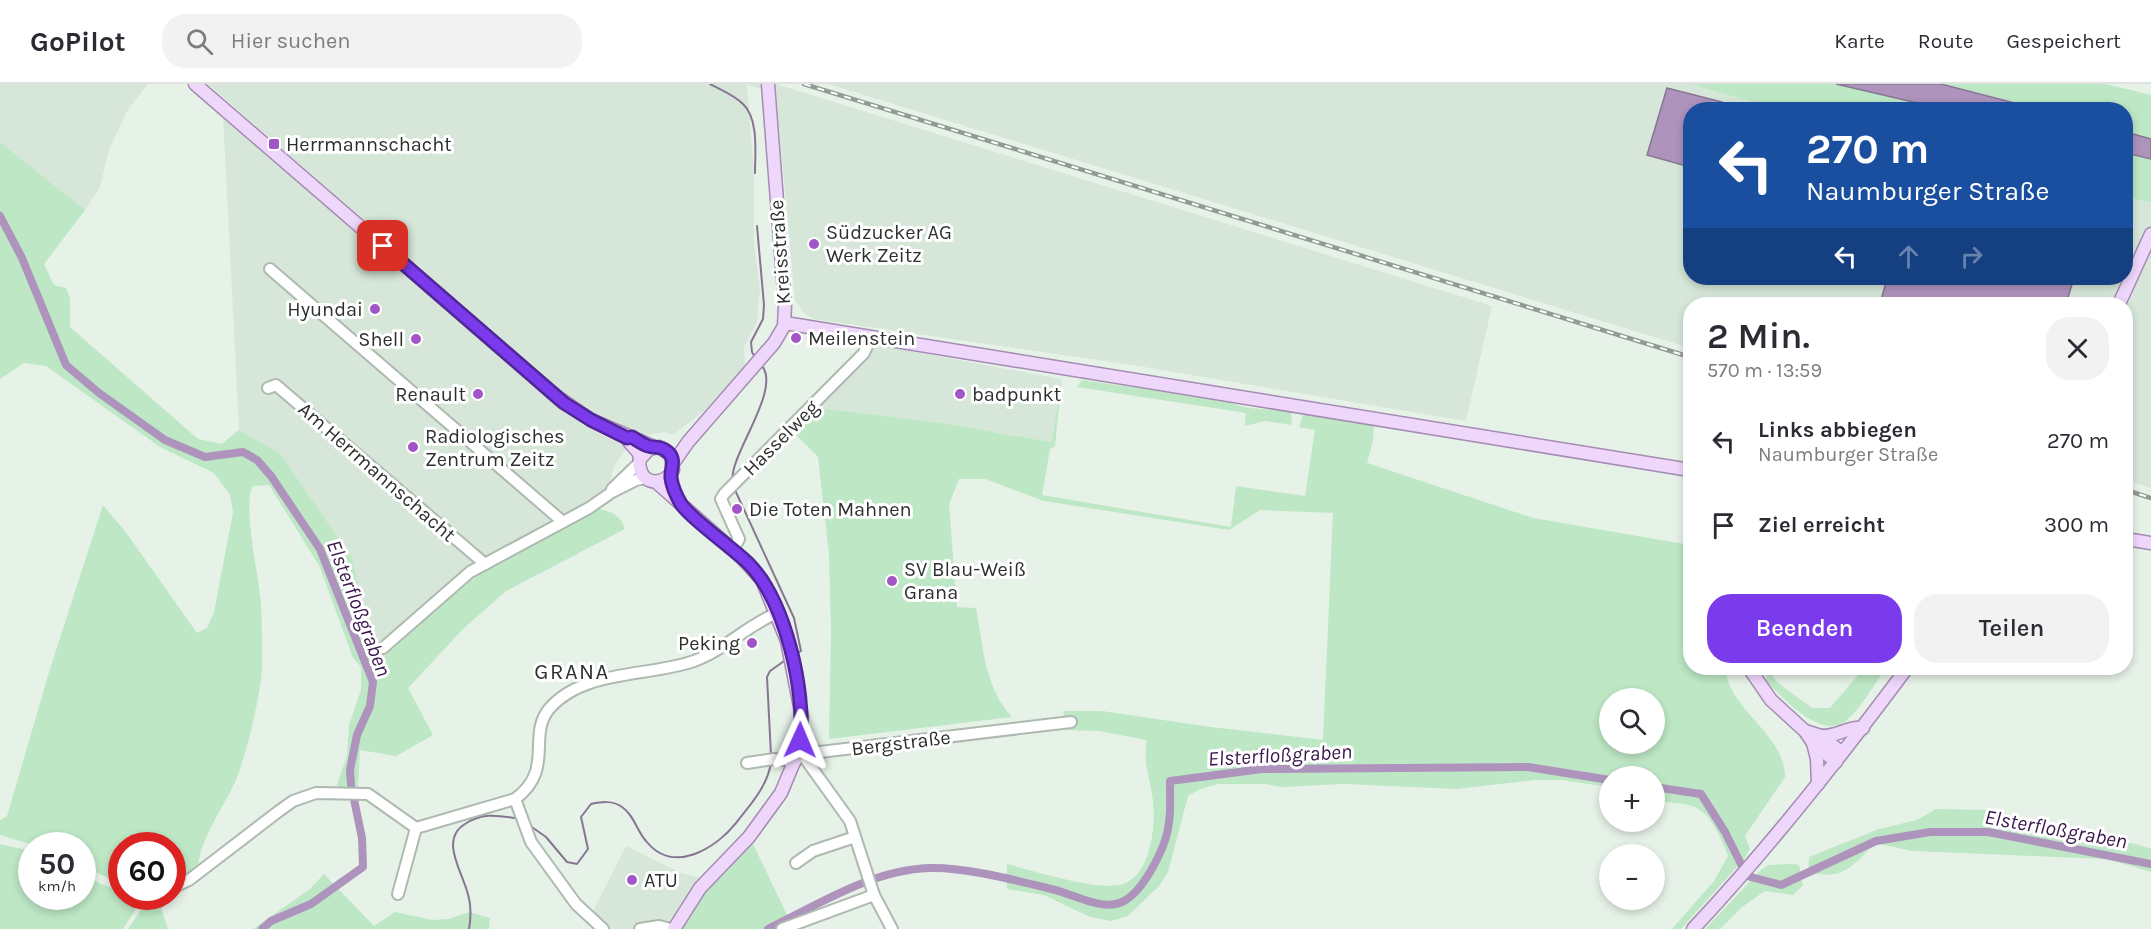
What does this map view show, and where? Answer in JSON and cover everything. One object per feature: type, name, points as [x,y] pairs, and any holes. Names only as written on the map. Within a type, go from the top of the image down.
[{"type":"main road","points":[[195,84],[556,396],[591,420],[627,438],[632,437],[659,448],[672,468],[674,488],[681,504]]},
{"type":"main road","name":"Kreisstraße","points":[[672,468],[688,442],[757,364],[785,323],[768,84]]},
{"type":"main road","points":[[2133,273],[2151,234]]},
{"type":"main road","points":[[785,323],[1683,469]]},
{"type":"main road","points":[[627,438],[640,461],[641,472],[735,548],[762,580],[790,648],[802,717],[797,756],[782,793],[766,816],[700,888],[673,929]]},
{"type":"main road","points":[[640,461],[645,451],[688,442]]},
{"type":"main road","points":[[651,480],[664,480],[672,468]]},
{"type":"main road","points":[[2133,540],[2151,543]]},
{"type":"main road","points":[[1754,675],[1771,700],[1839,758]]},
{"type":"main road","points":[[1693,929],[1774,839],[1863,728],[1902,675]]},
{"type":"main road","points":[[1817,740],[1840,734],[1853,726],[1863,728]]},
{"type":"main road","points":[[1817,740],[1818,784]]},
{"type":"street","points":[[270,269],[563,522]]},
{"type":"street","name":"Hasselweg","points":[[735,548],[739,539],[738,532],[722,499],[733,485],[864,353],[871,337]]},
{"type":"street","name":"Am Herrmannschacht","points":[[267,388],[276,385],[485,564]]},
{"type":"street","points":[[612,492],[618,481],[640,461]]},
{"type":"street","points":[[382,648],[469,573],[563,522],[612,492],[636,480],[651,480]]},
{"type":"street","points":[[416,828],[515,799],[527,790],[534,779],[540,761],[542,726],[547,712],[569,693],[596,682],[694,661],[777,613]]},
{"type":"street","name":"Bergstraße","points":[[747,763],[1071,722]]},
{"type":"street","points":[[797,756],[850,821],[870,886],[892,929]]},
{"type":"street","points":[[186,881],[293,801],[316,793],[356,792],[375,798],[416,828]]},
{"type":"street","points":[[515,799],[531,842],[576,904],[603,929]]},
{"type":"street","points":[[398,894],[416,828]]},
{"type":"street","points":[[796,863],[813,851],[855,837]]},
{"type":"street","points":[[782,929],[870,886]]},
{"type":"street","points":[[640,929],[659,926],[673,929]]},
{"type":"shaded area","points":[[0,84],[148,84],[128,109],[109,150],[100,187],[85,210],[0,142]]},
{"type":"shaded area","points":[[208,84],[776,84],[1492,306],[1466,421],[1132,365],[814,319],[804,313],[795,300],[776,93],[747,85],[754,173],[754,244],[760,289],[757,323],[744,347],[745,365],[704,411],[673,435],[665,432],[638,436],[578,406]]},
{"type":"shaded area","points":[[828,84],[1689,84],[1753,102],[1683,102],[1683,285],[2133,285],[2133,198],[2151,203],[2151,488],[2133,482],[2133,297],[1683,297],[1683,346]]},
{"type":"shaded area","points":[[1836,84],[1941,84],[2011,102],[1913,102]]},
{"type":"shaded area","points":[[1667,88],[1722,102],[1683,102],[1683,165],[1647,155]]},
{"type":"shaded area","points":[[223,116],[535,386],[600,434],[627,447],[614,466],[610,484],[611,500],[599,509],[490,566],[444,603],[381,660],[372,647],[352,558],[280,453],[239,430]]},
{"type":"shaded area","points":[[2133,134],[2151,139],[2151,159],[2133,155]]},
{"type":"shaded area","points":[[1885,285],[2072,285],[2068,297],[1882,297]]},
{"type":"shaded area","points":[[877,345],[1062,379],[1053,442],[942,423],[818,408]]},
{"type":"shaded area","points":[[626,846],[681,873],[714,881],[680,929],[601,929],[593,911]]},
{"type":"green space","points":[[1689,84],[1836,84],[1913,102],[1753,102]]},
{"type":"green space","points":[[1941,84],[2106,84],[2151,95],[2151,139],[2133,134],[2133,102],[2011,102]]},
{"type":"green space","points":[[0,142],[85,210],[44,264],[54,285],[66,288],[70,299],[70,327],[198,439],[222,444],[239,430],[280,453],[352,558],[372,647],[381,660],[444,603],[490,566],[599,509],[615,515],[625,529],[506,591],[463,629],[408,688],[433,735],[396,756],[360,750],[358,787],[336,788],[347,756],[349,725],[361,690],[361,667],[353,658],[320,567],[269,485],[253,486],[249,508],[261,603],[262,667],[256,709],[235,782],[207,835],[199,858],[198,869],[186,877],[186,832],[108,832],[108,878],[96,872],[96,832],[18,832],[18,840],[0,835],[0,820],[7,816],[50,669],[103,505],[125,531],[197,633],[207,628],[214,612],[233,512],[230,495],[214,473],[160,447],[46,366],[24,363],[0,379]]},
{"type":"green space","points":[[2133,155],[2151,159],[2151,203],[2133,198]]},
{"type":"green space","points":[[1062,379],[1055,446],[1050,449],[1042,495],[1231,527],[1236,486],[1305,496],[1315,430],[1299,427],[1304,413],[1374,424],[1373,441],[1367,463],[1533,518],[1683,544],[1683,675],[1727,675],[1736,697],[1776,747],[1785,777],[1745,836],[1750,849],[1744,859],[1681,929],[1672,929],[1714,881],[1728,856],[1715,827],[1705,814],[1692,806],[1665,802],[1665,766],[1599,766],[1599,786],[1562,780],[1534,780],[1456,789],[1344,784],[1282,787],[1265,784],[1218,784],[1200,789],[1188,796],[1168,872],[1160,885],[1128,916],[1111,921],[1090,917],[1044,895],[1007,889],[1007,864],[1095,885],[1119,885],[1129,881],[1138,873],[1149,851],[1154,813],[1146,764],[1147,740],[1099,731],[1067,730],[1063,711],[1102,711],[1323,740],[1333,513],[1260,510],[1229,530],[1044,501],[985,479],[959,479],[949,504],[957,607],[976,608],[986,666],[996,693],[1012,717],[829,739],[831,632],[829,554],[818,457],[793,432],[818,408],[942,423],[1052,442]]},
{"type":"green space","points":[[1082,380],[1227,401],[1250,408],[1291,412],[1292,425],[1265,421],[1245,426],[1246,413],[1077,387]]},
{"type":"green space","points":[[1766,675],[1772,675],[1778,683],[1812,708],[1830,708],[1858,675],[1881,675],[1852,715],[1837,725],[1815,722],[1803,715],[1766,681]]},
{"type":"green space","points":[[1936,809],[1990,810],[2139,845],[2151,849],[2151,872],[2107,859],[1912,851],[1875,843],[1845,870],[1830,875],[1808,873],[1809,857],[1879,829],[1917,820]]},
{"type":"green space","points":[[752,842],[790,921],[773,929],[680,929],[700,897]]},
{"type":"green space","points":[[0,844],[18,848],[18,910],[96,910],[96,881],[108,886],[108,910],[135,910],[123,929],[0,929]]},
{"type":"green space","points":[[1768,865],[1799,865],[1803,885],[1793,895],[1765,891],[1742,907],[1720,929],[1705,929],[1761,870]]},
{"type":"green space","points":[[324,874],[374,926],[395,912],[432,920],[449,919],[469,912],[490,918],[489,929],[253,929],[310,889]]},
{"type":"green space","points":[[141,910],[162,910],[168,929],[128,929]]},
{"type":"waterway","points":[[710,84],[736,98],[748,110],[754,127],[755,173]]},
{"type":"waterway","name":"Elsterfloßgraben","points":[[0,216],[22,258],[66,365],[99,393],[165,440],[205,457],[243,452],[257,460],[271,476],[320,549],[373,682],[370,706],[357,735],[350,770],[362,838],[363,867],[311,904],[271,921],[262,929]]},
{"type":"waterway","points":[[756,359],[752,352],[751,342],[763,319],[764,305],[757,226]]},
{"type":"waterway","points":[[733,481],[733,471],[765,391],[766,377],[762,366]]},
{"type":"waterway","points":[[735,490],[794,618],[801,651],[794,655]]},
{"type":"waterway","points":[[771,755],[767,677],[770,671],[787,659]]},
{"type":"waterway","points":[[529,825],[546,837],[567,862],[577,864],[588,849],[581,817],[591,804],[611,802],[626,810],[646,841],[657,851],[668,856],[681,857],[693,854],[717,842],[736,823],[762,788],[771,763]]},
{"type":"waterway","name":"Elsterfloßgraben","points":[[768,929],[826,899],[866,882],[908,870],[929,868],[992,875],[1106,905],[1122,902],[1130,897],[1146,878],[1164,843],[1170,817],[1170,781],[1262,769],[1528,767],[1599,778]]},
{"type":"waterway","name":"Elsterfloßgraben","points":[[1665,789],[1701,794],[1725,832],[1747,876],[1781,885],[1876,841],[1930,832],[1988,832],[2151,864]]},
{"type":"waterway","points":[[469,929],[469,900],[454,855],[454,838],[458,830],[471,820],[483,816],[514,818]]},
{"type":"railway","points":[[804,84],[1683,355]]},
{"type":"railway","points":[[2133,492],[2151,498]]},
{"type":"place","name":"Herrmannschacht","points":[[274,144]]},
{"type":"place","name":"Südzucker AG Werk Zeitz","points":[[814,244]]},
{"type":"place","name":"Hyundai","points":[[375,309]]},
{"type":"place","name":"Meilenstein","points":[[796,338]]},
{"type":"place","name":"Shell","points":[[416,339]]},
{"type":"place","name":"Renault","points":[[478,394]]},
{"type":"place","name":"badpunkt","points":[[960,394]]},
{"type":"place","name":"Radiologisches Zentrum Zeitz","points":[[413,447]]},
{"type":"place","name":"Die Toten Mahnen","points":[[737,509]]},
{"type":"place","name":"SV Blau-Weiß Grana","points":[[892,581]]},
{"type":"place","name":"Peking","points":[[752,643]]},
{"type":"place","name":"ATU","points":[[632,880]]},
{"type":"district","name":"GRANA","points":[[572,672]]},
{"type":"route","points":[[383,246],[564,403],[627,438],[632,437],[647,446],[659,447],[668,452],[674,462],[671,480],[681,504],[757,572],[767,588],[787,641],[798,686],[802,717],[800,740]]}]
